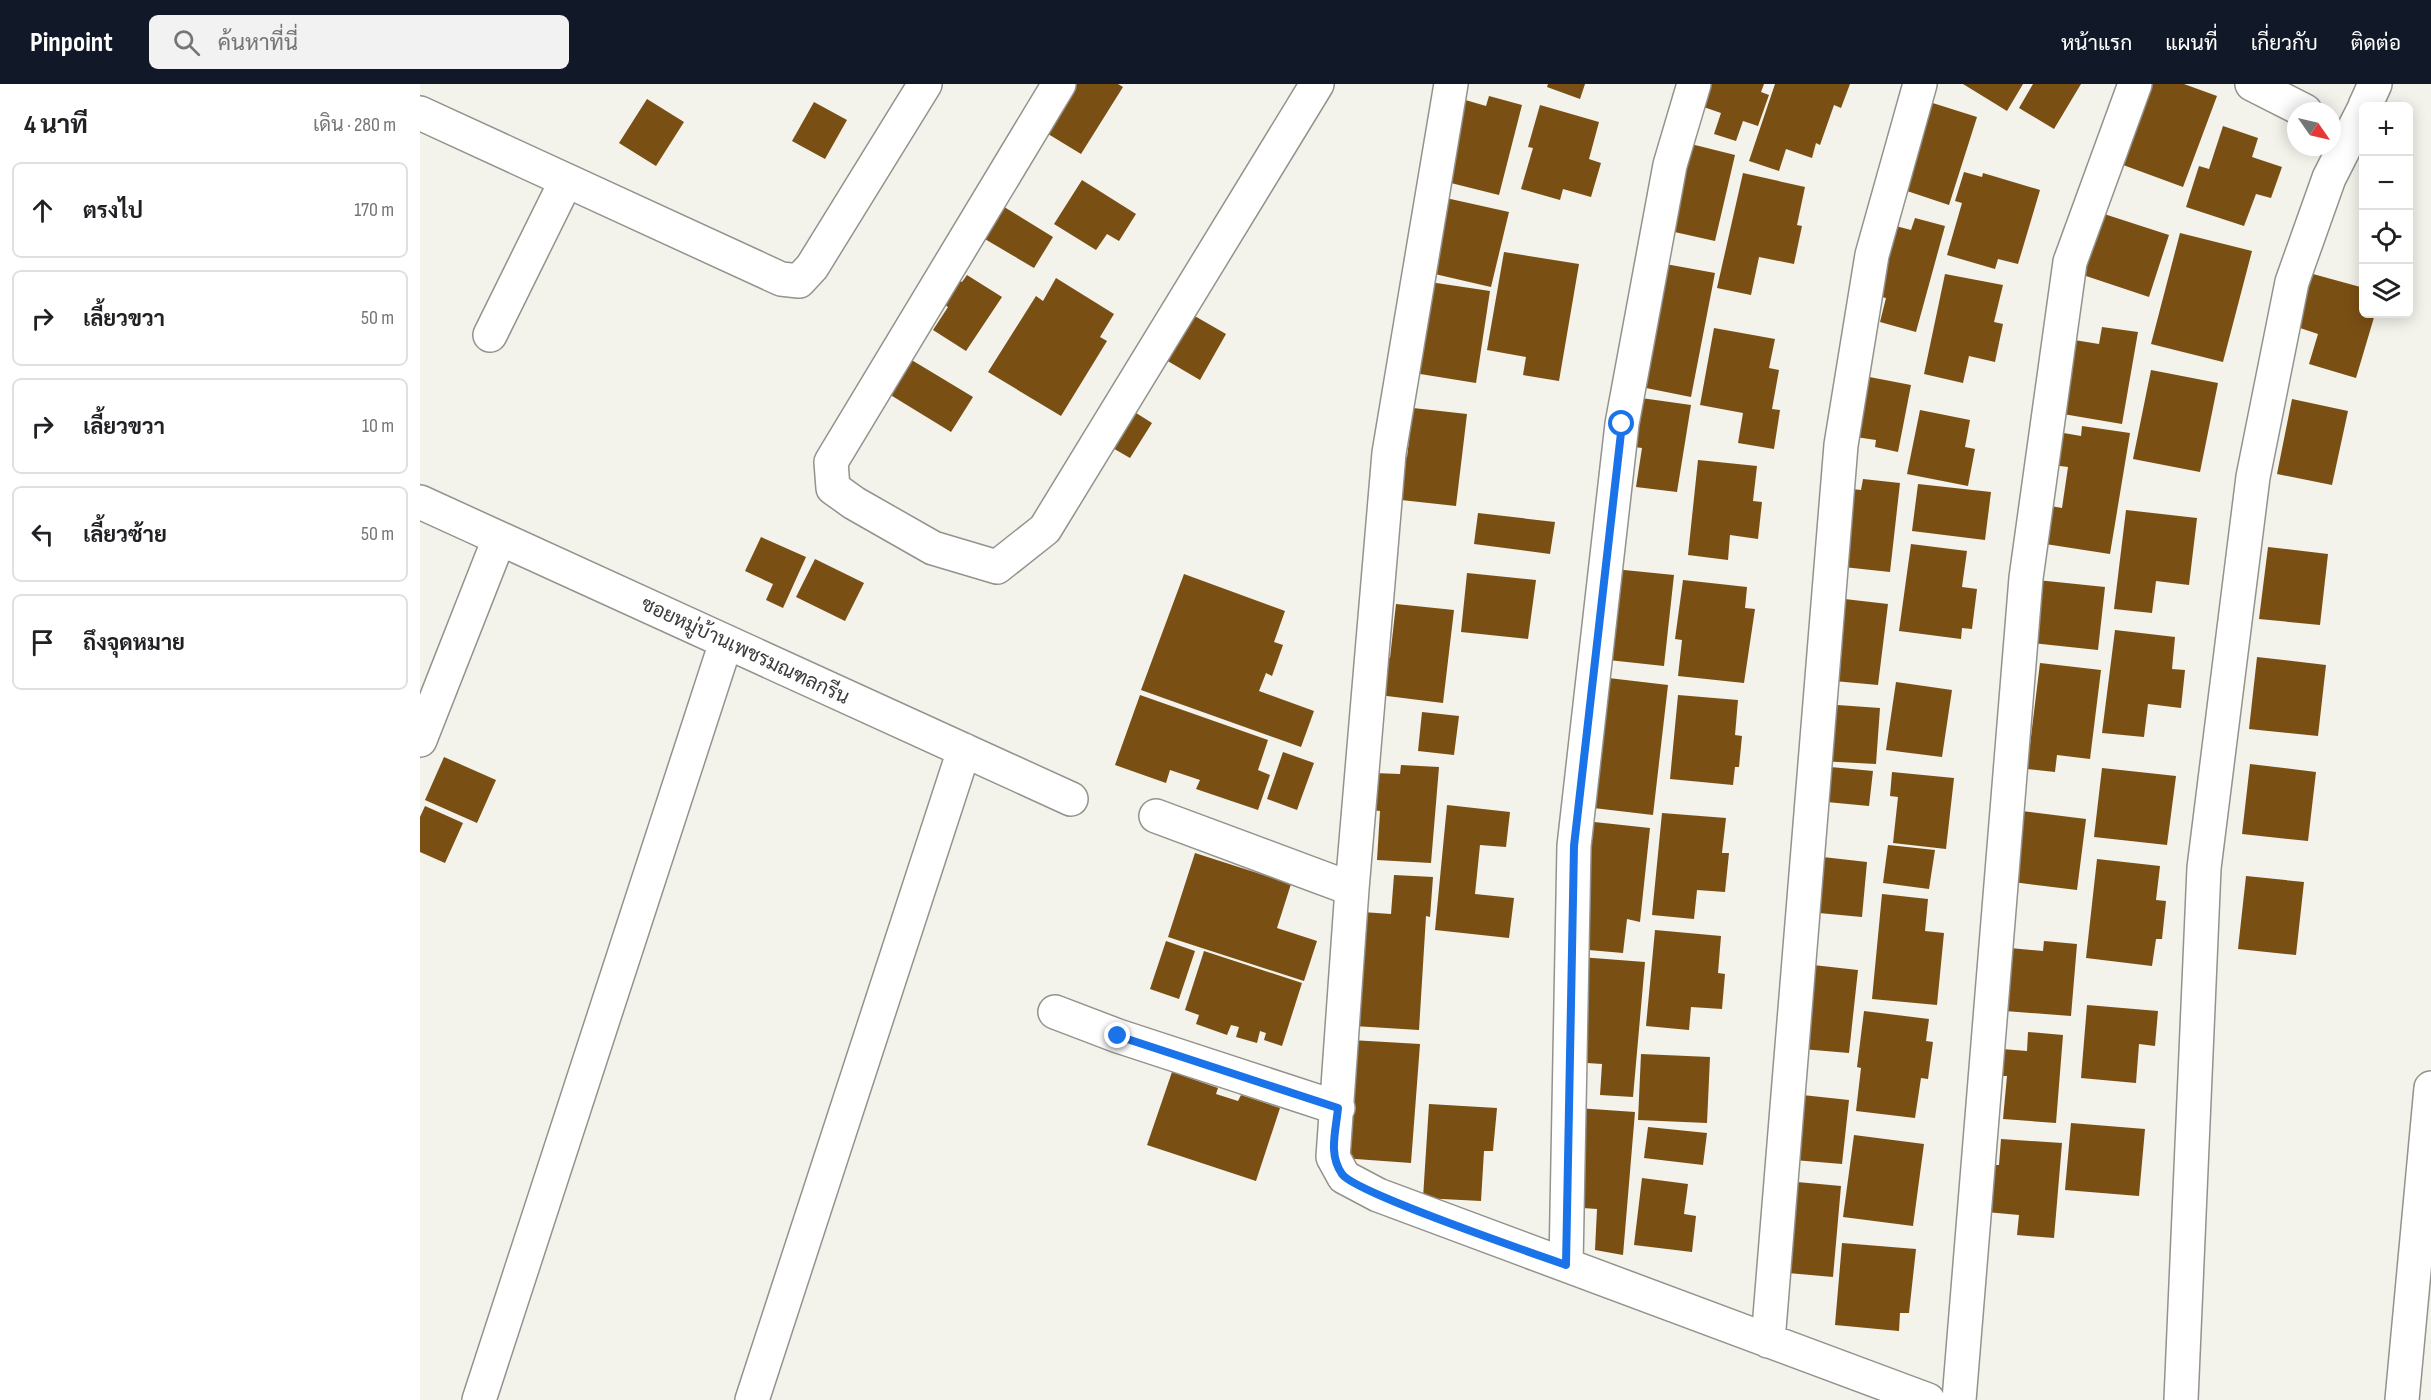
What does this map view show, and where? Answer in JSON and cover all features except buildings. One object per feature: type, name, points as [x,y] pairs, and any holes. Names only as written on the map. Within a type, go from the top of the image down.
[{"type":"street","points":[[420,113],[781,279],[799,281],[812,267],[925,84]]},
{"type":"street","points":[[1059,84],[831,462],[833,488],[854,503],[933,548],[997,567],[1046,529],[1317,84]]},
{"type":"street","points":[[1451,84],[1389,453],[1352,889],[1333,1157],[1344,1177],[1378,1195],[1928,1400]]},
{"type":"street","points":[[1566,1265],[1574,846],[1622,424],[1670,165],[1694,84]]},
{"type":"street","points":[[1768,1341],[1841,445],[1872,255],[1920,84]]},
{"type":"street","points":[[1959,1400],[2026,578],[2070,262],[2135,84]]},
{"type":"street","points":[[2252,84],[2287,102]]},
{"type":"street","points":[[2181,1400],[2204,868],[2253,477],[2292,282],[2353,119],[2374,84]]},
{"type":"street","points":[[490,336],[566,181]]},
{"type":"street","name":"ซอยหมู่บ้านเพชรมณฑลกรีน","points":[[420,502],[1071,799]]},
{"type":"street","points":[[420,740],[500,539]]},
{"type":"street","points":[[479,1400],[726,642]]},
{"type":"street","points":[[752,1400],[964,750]]},
{"type":"street","points":[[1156,816],[1352,889]]},
{"type":"street","points":[[1055,1012],[1118,1036],[1338,1108]]},
{"type":"street","points":[[2402,1400],[2431,1088]]},
{"type":"route","points":[[1118,1036],[1338,1108],[1333,1157],[1344,1177],[1378,1195],[1566,1265],[1574,846],[1622,424]]}]
